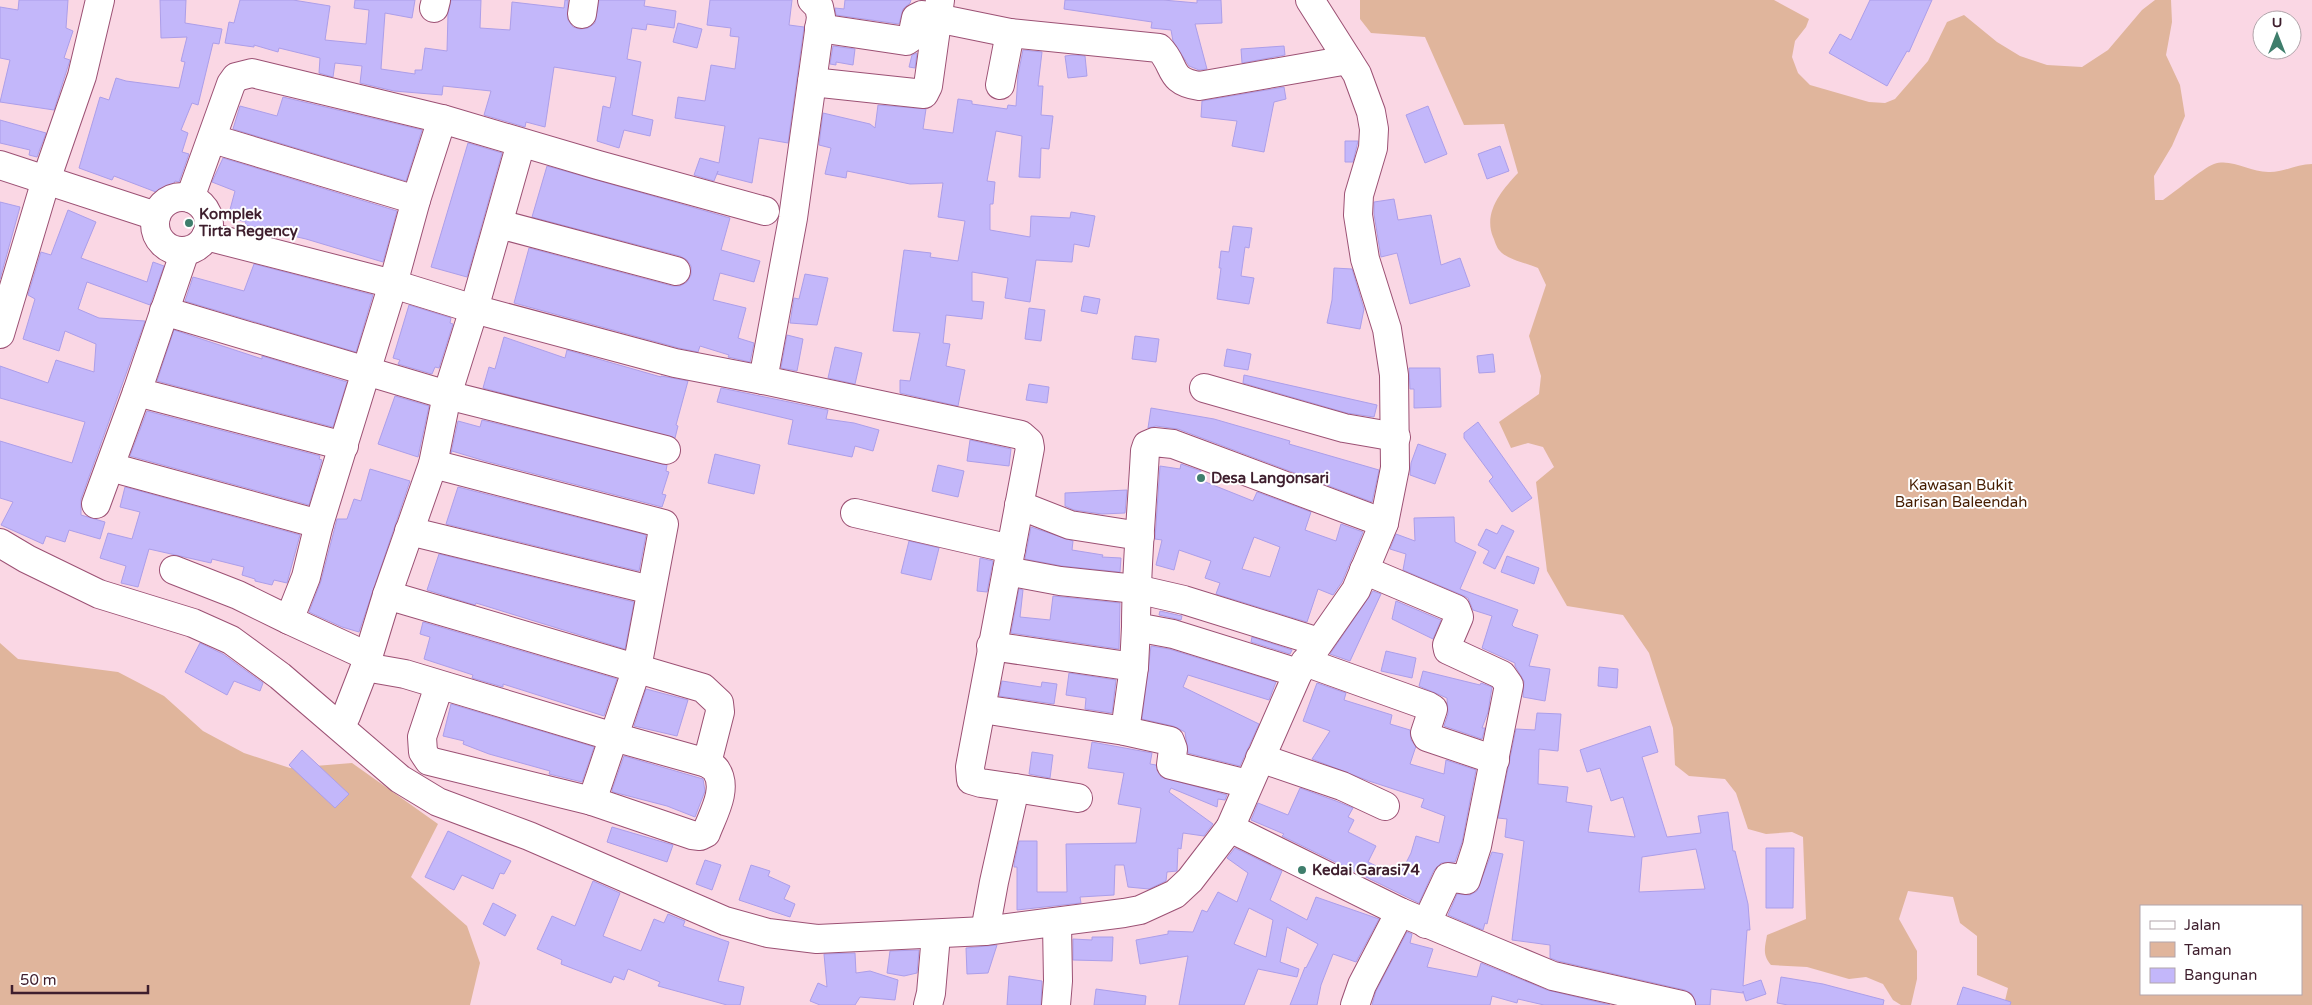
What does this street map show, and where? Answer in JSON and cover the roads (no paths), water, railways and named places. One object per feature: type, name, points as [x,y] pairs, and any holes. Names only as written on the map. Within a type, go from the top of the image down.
[{"type":"street","points":[[0,334],[46,180],[82,76],[100,0]]},
{"type":"street","points":[[763,380],[792,218],[819,28],[820,12],[812,0]]},
{"type":"street","points":[[0,543],[27,559],[99,594],[193,624],[231,640],[280,676],[400,779],[420,793],[438,802],[529,836],[726,921],[768,933],[817,939],[936,935],[985,931],[1056,924],[1140,910],[1175,894],[1190,880],[1230,828],[1248,784],[1307,659],[1356,590],[1384,523],[1395,468],[1394,375],[1387,329],[1365,258],[1358,215],[1359,195],[1369,164],[1374,129],[1366,95],[1348,60],[1310,0]]},
{"type":"street","points":[[819,28],[906,41],[912,37],[918,15],[938,9],[1010,33],[1159,48],[1167,56],[1174,74],[1185,84],[1198,86],[1348,60]]},
{"type":"street","points":[[812,82],[924,94],[928,86],[938,9]]},
{"type":"street","points":[[1000,85],[1010,33]]},
{"type":"street","points":[[190,198],[213,139],[231,84],[236,77],[243,74],[261,74],[442,118],[521,143],[765,211]]},
{"type":"street","points":[[289,620],[306,577],[319,524],[394,284],[416,200],[442,118]]},
{"type":"street","points":[[213,139],[416,200]]},
{"type":"street","points":[[346,716],[366,661],[386,595],[433,464],[447,395],[499,224],[521,143]]},
{"type":"street","points":[[0,165],[156,216]]},
{"type":"street","points":[[96,504],[164,311],[195,244],[209,218],[205,210],[190,198],[182,197],[165,202],[156,216],[154,227],[158,238],[166,246],[176,251],[195,244],[394,284],[474,309],[675,362],[1021,435],[1029,442],[1030,448],[991,646],[969,775],[971,780],[981,783],[1078,798]]},
{"type":"street","points":[[499,224],[676,271]]},
{"type":"street","points":[[164,311],[447,395],[666,450]]},
{"type":"street","points":[[1204,388],[1344,428],[1396,437]]},
{"type":"street","points":[[137,392],[344,446]]},
{"type":"street","points":[[1125,731],[1134,667],[1136,589],[1145,450],[1148,445],[1154,442],[1173,444],[1384,523]]},
{"type":"street","points":[[433,464],[664,524],[637,668],[592,801]]},
{"type":"street","points":[[110,467],[319,524]]},
{"type":"street","points":[[1019,505],[1070,525],[1140,536]]},
{"type":"street","points":[[855,513],[1009,560],[1060,581],[1136,589],[1218,610],[1307,659],[1428,706],[1433,709],[1425,733],[1427,737],[1495,760]]},
{"type":"street","points":[[410,531],[652,590]]},
{"type":"street","points":[[174,570],[238,595],[366,661],[439,686],[614,738],[707,762],[716,770],[720,782],[720,796],[706,833],[700,836],[592,801],[429,761],[423,752],[422,737],[439,686]]},
{"type":"street","points":[[1364,570],[1456,609],[1459,616],[1448,645],[1448,650],[1502,676],[1507,679],[1509,685],[1477,846],[1466,880],[1448,876],[1426,924]]},
{"type":"street","points":[[386,595],[703,688],[719,703],[719,721],[707,762]]},
{"type":"street","points":[[1208,645],[1218,610]]},
{"type":"street","points":[[1136,627],[1208,645],[1307,659]]},
{"type":"street","points":[[991,646],[1134,667]]},
{"type":"street","points":[[995,712],[1125,731],[1170,741],[1173,749],[1170,762],[1175,766],[1248,784]]},
{"type":"street","points":[[1260,758],[1342,786],[1385,806]]},
{"type":"street","points":[[985,931],[1015,788]]},
{"type":"street","points":[[1230,828],[1426,924],[1553,976],[1681,1005]]},
{"type":"street","points":[[1355,1005],[1362,985],[1400,912]]},
{"type":"street","points":[[1056,924],[1058,981],[1056,1005]]},
{"type":"street","points":[[928,1005],[931,993],[936,935]]},
{"type":"place","name":"Komplek Tirta Regency","points":[[189,223]]},
{"type":"place","name":"Desa Langonsari","points":[[1201,478]]},
{"type":"place","name":"Kedai Garasi74","points":[[1302,870]]},
{"type":"park label","name":"Kawasan Bukit Barisan Baleendah","points":[[1961,494]]}]
